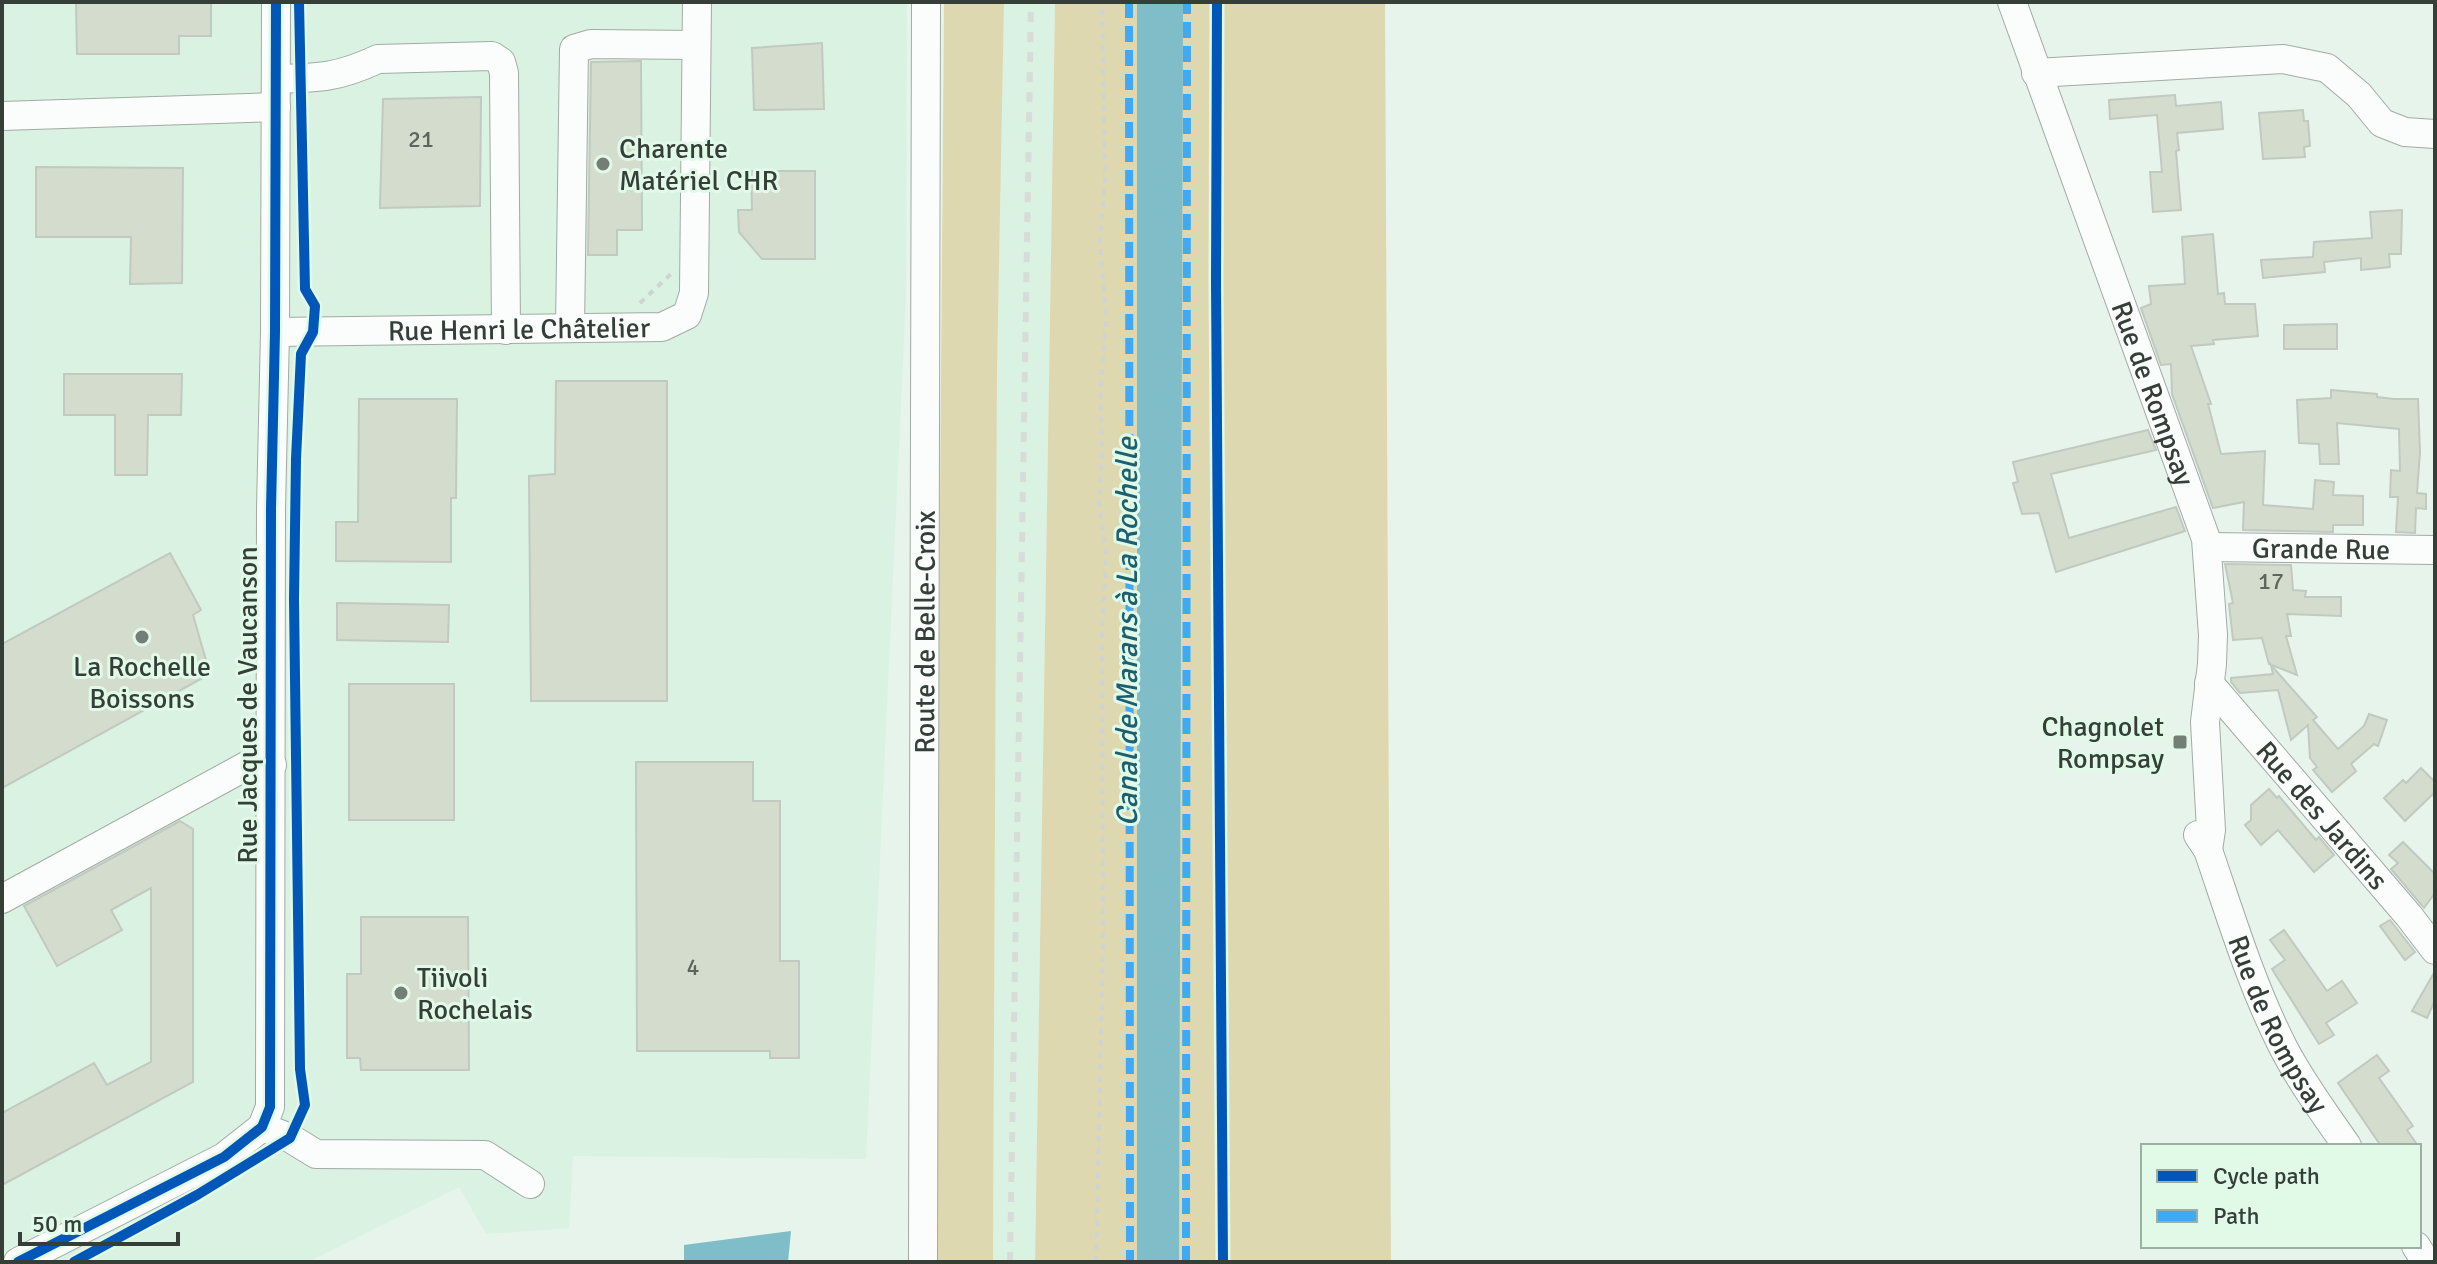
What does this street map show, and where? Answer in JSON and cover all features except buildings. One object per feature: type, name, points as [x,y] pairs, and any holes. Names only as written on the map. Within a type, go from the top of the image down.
[{"type":"street","name":"Rue Jacques de Vaucanson","points":[[262,1127],[270,1107],[276,2]]},
{"type":"street","name":"Rue Henri le Châtelier","points":[[275,332],[662,327],[687,315],[694,293],[697,2]]},
{"type":"street","name":"Route de Belle-Croix","points":[[923,1262],[926,2]]},
{"type":"street","name":"Rue de Rompsay","points":[[2012,2],[2201,520],[2207,547],[2213,635],[2205,722],[2191,759],[2195,831],[2208,850],[2246,964],[2273,1025],[2302,1080],[2346,1144]]},
{"type":"street","points":[[570,328],[574,49],[591,44],[696,45]]},
{"type":"street","points":[[276,79],[317,79],[378,59],[492,56],[501,62],[504,73],[506,330]]},
{"type":"street","points":[[2036,73],[2283,59],[2327,68],[2359,95],[2382,123],[2405,132],[2435,134]]},
{"type":"street","points":[[2,116],[276,107]]},
{"type":"street","name":"Grande Rue","points":[[2207,547],[2435,550]]},
{"type":"street","name":"Rue des Jardins","points":[[2209,683],[2435,950]]},
{"type":"street","points":[[2,899],[248,765],[272,765]]},
{"type":"street","points":[[18,1262],[224,1157],[262,1127],[290,1138],[316,1154],[485,1155],[530,1184]]},
{"type":"path","points":[[1096,1262],[1103,958],[1102,629],[1106,554],[1099,501],[1106,319],[1100,242],[1105,181],[1102,2]]},
{"type":"shaded area","points":[[2,2],[907,2],[906,296],[866,1159],[573,1156],[569,1228],[486,1234],[459,1187],[308,1262],[2,1262]]},
{"type":"shaded area","points":[[944,2],[1004,2],[997,372],[993,1262],[934,1262]]},
{"type":"shaded area","points":[[1004,2],[1055,2],[1035,1262],[993,1262],[997,372]]},
{"type":"shaded area","points":[[1055,2],[1385,2],[1391,1262],[1035,1262]]},
{"type":"water","points":[[1137,2],[1183,2],[1179,1262],[1137,1262]]},
{"type":"water","points":[[791,1231],[788,1262],[684,1262],[684,1245]]},
{"type":"railway","points":[[1010,1262],[1031,2]]},
{"type":"marked path","points":[[1129,2],[1130,1262]]},
{"type":"marked path","points":[[1186,1262],[1187,2]]},
{"type":"cycle path","points":[[18,1262],[224,1157],[262,1127],[270,1107],[276,2]]},
{"type":"cycle path","points":[[74,1262],[197,1195],[290,1138],[305,1105],[300,1069],[294,599],[301,354],[313,332],[315,306],[305,289],[299,2]]},
{"type":"cycle path","points":[[1217,2],[1223,1262]]},
{"type":"place","name":"Charente Matériel CHR","points":[[603,164]]},
{"type":"place","name":"La Rochelle Boissons","points":[[142,637]]},
{"type":"place","name":"Chagnolet Rompsay","points":[[2180,742]]},
{"type":"place","name":"Tiivoli Rochelais","points":[[401,993]]},
{"type":"water label","name":"Canal de Marans à La Rochelle","points":[[1127,632]]}]
